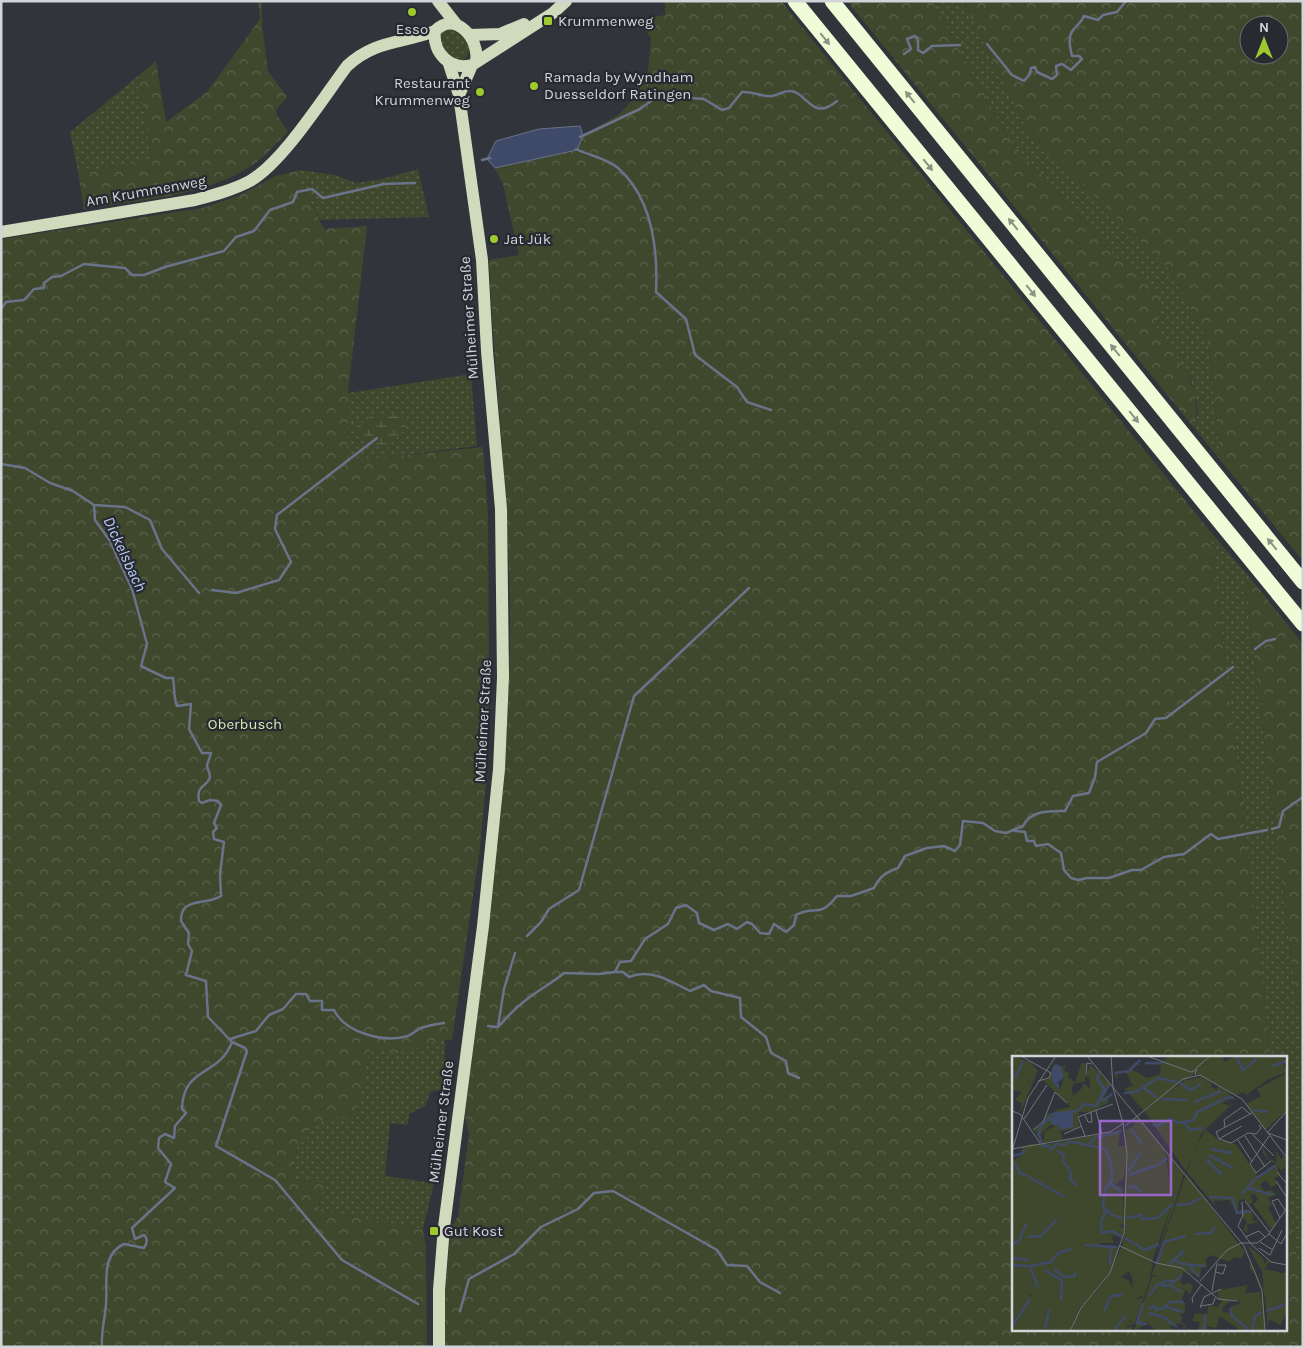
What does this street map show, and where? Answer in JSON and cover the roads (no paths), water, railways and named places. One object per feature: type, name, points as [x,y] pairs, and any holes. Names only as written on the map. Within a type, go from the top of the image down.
[{"type":"highway","points":[[794,1],[1303,624]]},
{"type":"highway","points":[[832,1],[1303,582]]},
{"type":"main road","points":[[438,1],[456,24],[470,35],[476,45],[474,63],[459,95]]},
{"type":"main road","points":[[438,1],[436,46],[448,61],[455,66],[474,63],[553,13],[564,1]]},
{"type":"main road","points":[[470,35],[500,34],[527,23],[564,1]]},
{"type":"main road","points":[[437,29],[446,23],[456,24]]},
{"type":"main road","name":"Am Krummenweg","points":[[1,232],[195,200],[227,192],[251,180],[281,154],[347,66],[358,57],[381,45],[413,40],[437,29]]},
{"type":"main road","name":"Am Krummenweg","points":[[413,40],[436,46]]},
{"type":"main road","name":"Mülheimer Straße","points":[[439,1347],[439,1290],[444,1227],[483,926],[499,769],[503,677],[500,508],[482,260],[459,95],[448,61]]},
{"type":"water","points":[[580,126],[583,136],[577,150],[495,168],[487,159],[496,141],[539,129]]},
{"type":"waterway","points":[[987,44],[1012,75],[1024,81],[1030,74],[1031,68],[1035,67],[1037,72],[1052,79],[1057,75],[1056,66],[1062,64],[1071,70],[1082,59],[1079,56],[1072,56],[1070,38],[1072,32],[1084,16],[1098,20],[1103,15],[1117,12],[1126,1]]},
{"type":"waterway","points":[[904,54],[911,49],[907,39],[915,36],[918,39],[918,50],[923,53],[932,46],[960,45]]},
{"type":"waterway","points":[[580,137],[640,109],[658,96],[676,91],[690,98],[704,99],[722,110],[729,108],[742,92],[772,96],[791,91],[802,96],[816,108],[822,109],[829,107],[837,101]]},
{"type":"waterway","points":[[576,149],[614,165],[630,180],[639,194],[651,225],[654,242],[656,292],[686,319],[695,355],[737,387],[747,402],[771,410]]},
{"type":"waterway","points":[[482,160],[490,158]]},
{"type":"waterway","points":[[1,309],[6,302],[24,300],[34,289],[44,288],[44,283],[52,277],[61,276],[84,264],[125,268],[132,275],[144,275],[165,267],[224,251],[236,237],[254,231],[270,210],[293,202],[297,192],[312,189],[323,198],[384,184],[415,183]]},
{"type":"waterway","points":[[212,590],[236,593],[279,580],[291,562],[275,529],[277,515],[377,438]]},
{"type":"waterway","name":"Dickelsbach","points":[[1,464],[25,468],[50,483],[73,491],[94,505],[95,520],[110,541],[132,589],[147,644],[141,666],[166,678],[173,678],[177,706],[191,704],[189,729],[202,753],[211,753],[207,765],[210,777],[200,789],[199,801],[202,803],[210,800],[218,801],[221,805],[214,823],[217,828],[213,832],[214,839],[224,842],[220,874],[221,896],[209,901],[195,903],[185,908],[181,921],[189,933],[188,944],[192,951],[186,975],[206,981],[208,1017],[232,1042],[219,1061],[188,1085],[182,1109],[186,1113],[175,1126],[174,1138],[165,1134],[159,1138],[158,1148],[171,1164],[165,1182],[175,1188],[132,1228],[135,1239],[145,1236],[147,1241],[144,1248],[124,1244],[111,1255],[107,1271],[102,1347]]},
{"type":"waterway","points":[[94,505],[125,507],[150,520],[162,549],[199,593]]},
{"type":"waterway","points":[[527,936],[541,922],[549,909],[579,890],[634,696],[749,588]]},
{"type":"waterway","points":[[1255,649],[1266,641],[1275,639]]},
{"type":"waterway","points":[[488,1026],[498,1027],[525,1000],[564,973],[599,974],[615,972],[620,962],[631,961],[645,939],[668,924],[676,908],[686,905],[697,913],[699,923],[714,930],[728,924],[737,929],[747,922],[752,924],[760,933],[769,934],[774,924],[786,932],[794,925],[796,915],[802,912],[821,910],[837,896],[851,896],[874,888],[884,875],[898,868],[905,856],[927,848],[944,846],[955,851],[960,845],[963,821],[983,823],[995,831],[1006,833],[1023,826],[1031,817],[1041,812],[1065,811],[1073,796],[1089,793],[1095,777],[1097,762],[1146,733],[1155,719],[1166,718],[1233,667]]},
{"type":"waterway","points":[[1272,829],[1279,827],[1283,811],[1303,797]]},
{"type":"waterway","points":[[1015,831],[1025,832],[1027,841],[1034,841],[1036,846],[1048,844],[1061,853],[1064,870],[1071,878],[1078,880],[1109,878],[1132,870],[1141,870],[1164,857],[1184,854],[1211,834],[1218,839],[1267,830]]},
{"type":"waterway","points":[[498,1027],[504,989],[515,953]]},
{"type":"waterway","points":[[615,972],[623,972],[629,977],[645,974],[653,975],[690,991],[704,985],[711,991],[740,998],[741,1017],[766,1037],[771,1053],[786,1061],[788,1073],[799,1078]]},
{"type":"waterway","points":[[230,1039],[256,1031],[269,1015],[283,1009],[296,994],[306,994],[310,1001],[322,1001],[322,1010],[334,1010],[347,1025],[377,1037],[398,1038],[408,1036],[421,1028],[444,1023]]},
{"type":"waterway","points":[[232,1042],[245,1048],[247,1051],[216,1146],[275,1180],[342,1260],[418,1304]]},
{"type":"waterway","points":[[460,1311],[469,1279],[514,1254],[541,1227],[578,1209],[594,1193],[613,1191],[717,1250],[727,1265],[747,1266],[760,1282],[780,1293]]},
{"type":"place","name":"Esso","points":[[412,12]]},
{"type":"place","name":"Krummenweg","points":[[548,21]]},
{"type":"place","name":"Ramada by Wyndham Duesseldorf Ratingen","points":[[534,86]]},
{"type":"place","name":"Restaurant Krummenweg","points":[[480,92]]},
{"type":"place","name":"Jat Jük","points":[[494,239]]},
{"type":"place","name":"Gut Kost","points":[[434,1231]]},
{"type":"park label","name":"Oberbusch","points":[[245,724]]}]
